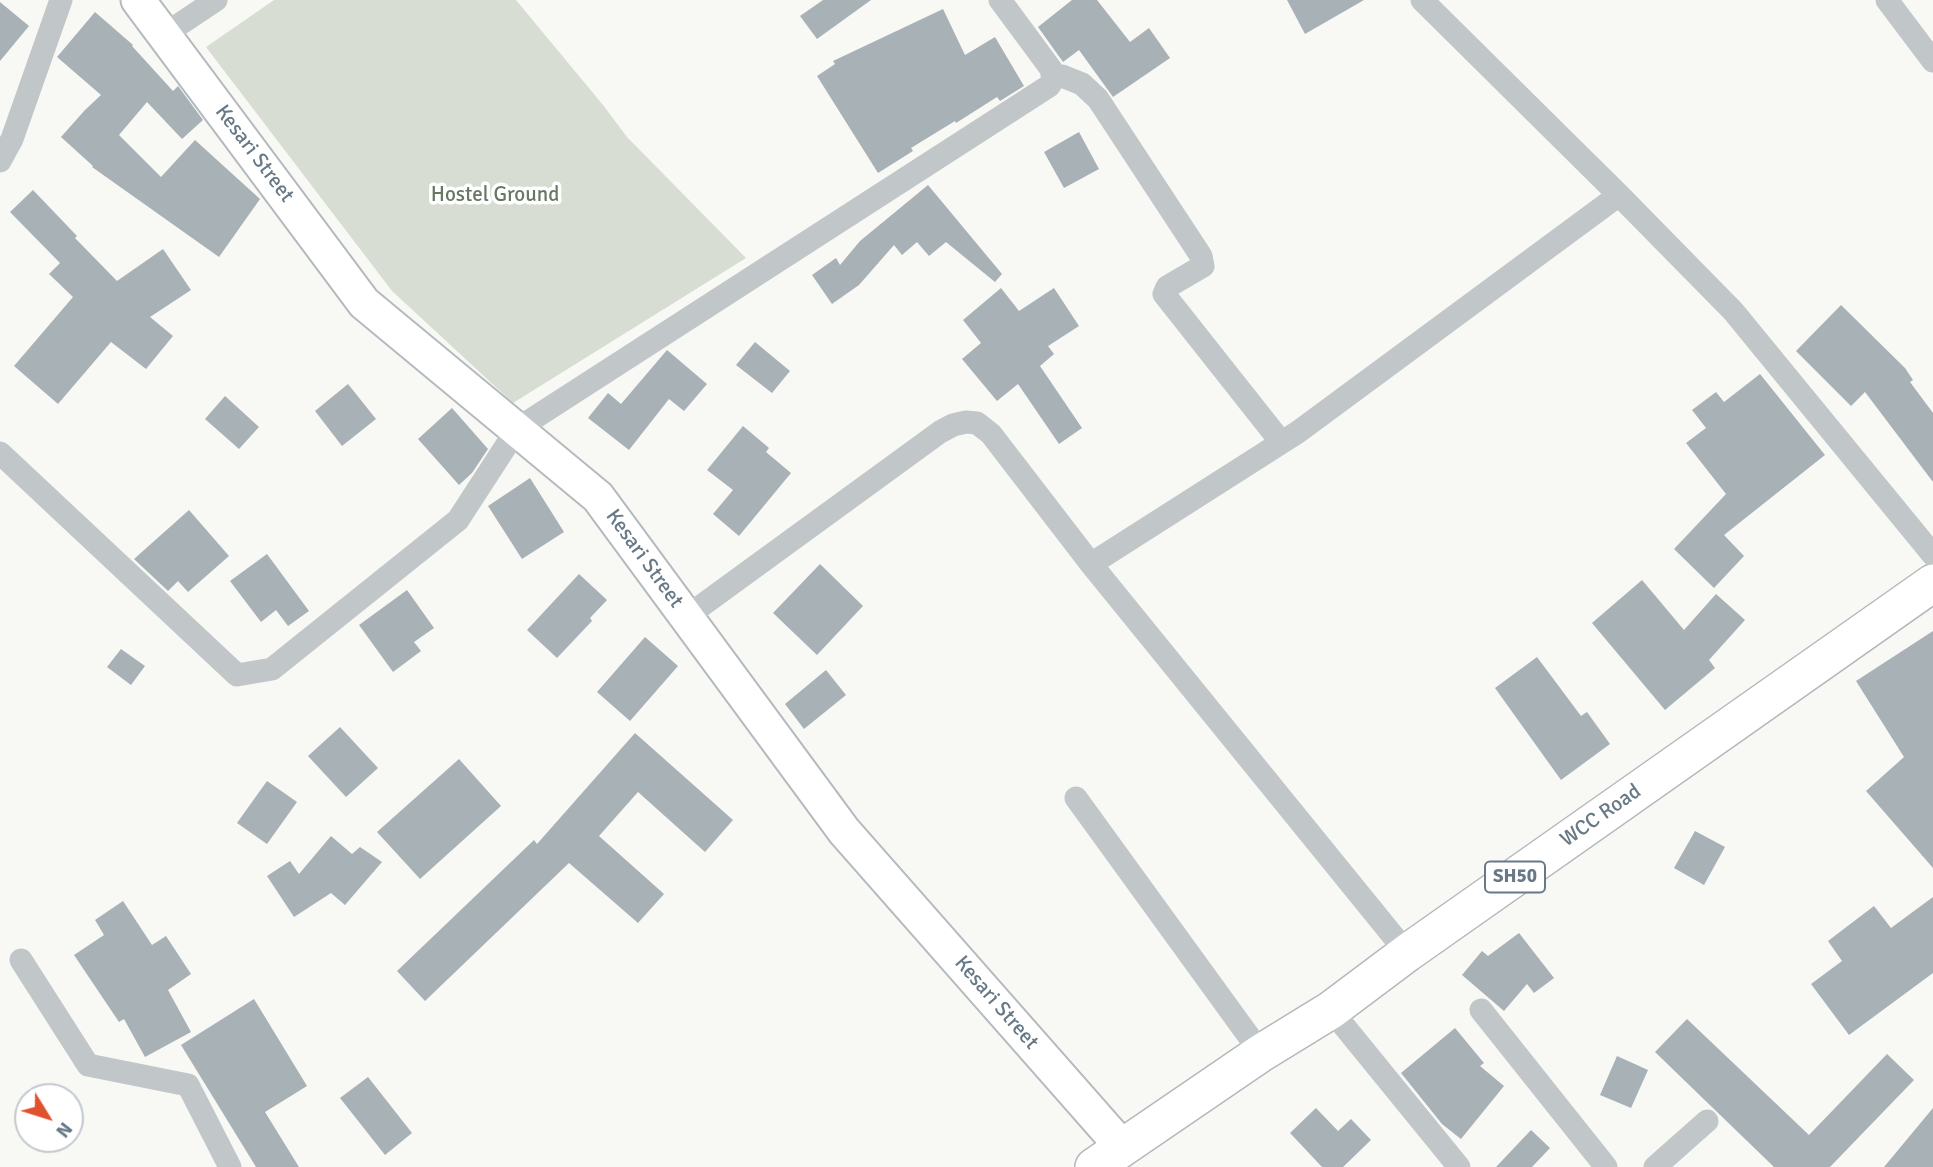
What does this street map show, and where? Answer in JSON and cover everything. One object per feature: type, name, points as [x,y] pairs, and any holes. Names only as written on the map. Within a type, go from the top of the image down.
[{"type":"main road","name":"WCC Road","points":[[1109,1158],[1261,1052],[1331,1010],[1407,953],[1933,583]]},
{"type":"street","points":[[0,160],[12,139],[61,0]]},
{"type":"street","name":"Kesari Street","points":[[138,0],[364,303],[598,496],[844,831],[1109,1158]]},
{"type":"street","points":[[165,34],[216,0]]},
{"type":"street","points":[[0,453],[237,675],[272,669],[458,520],[517,429],[1049,86],[1053,76],[1051,69],[1000,0]]},
{"type":"street","points":[[1422,0],[1733,311],[1933,555]]},
{"type":"street","points":[[1887,0],[1933,61]]},
{"type":"street","points":[[1053,76],[1062,76],[1082,84],[1098,99],[1201,256],[1203,265],[1167,287],[1164,294],[1281,442]]},
{"type":"street","points":[[1091,564],[1321,415],[1619,195]]},
{"type":"street","points":[[686,617],[940,432],[953,425],[977,423],[991,433],[1091,564],[1407,953]]},
{"type":"street","points":[[1076,798],[1261,1052]]},
{"type":"street","points":[[22,960],[88,1065],[188,1085],[230,1167]]},
{"type":"street","points":[[1331,1010],[1460,1167]]},
{"type":"street","points":[[1481,1010],[1606,1167]]},
{"type":"street","points":[[1655,1167],[1707,1121]]},
{"type":"green space","name":"Hostel Ground","points":[[274,0],[516,0],[627,137],[746,258],[513,403],[392,291],[206,47]]},
{"type":"building","points":[[823,0],[871,0],[817,39],[800,16]]},
{"type":"building","points":[[1072,0],[1097,0],[1130,42],[1149,28],[1170,58],[1113,97],[1079,50],[1063,62],[1038,27]]},
{"type":"building","points":[[1287,0],[1364,0],[1305,34]]},
{"type":"building","points":[[0,2],[29,26],[0,61]]},
{"type":"building","points":[[943,9],[965,55],[995,37],[1024,86],[1000,101],[997,97],[956,123],[955,121],[911,148],[913,151],[878,173],[817,76],[835,64],[833,61]]},
{"type":"building","points":[[95,12],[133,45],[173,91],[178,86],[203,120],[182,139],[147,102],[119,135],[161,177],[195,140],[260,199],[219,257],[92,167],[61,137],[101,95],[57,57]]},
{"type":"building","points":[[1079,132],[1099,169],[1064,188],[1044,152]]},
{"type":"building","points":[[928,185],[1002,274],[995,282],[946,242],[929,256],[917,242],[902,255],[894,245],[859,285],[832,304],[812,275],[836,258],[840,265],[860,241]]},
{"type":"building","points":[[33,190],[117,281],[163,249],[191,290],[150,317],[173,336],[146,369],[111,342],[58,404],[14,366],[73,297],[49,274],[60,263],[10,212]]},
{"type":"building","points":[[1001,288],[1019,311],[1054,288],[1079,326],[1048,346],[1054,354],[1040,366],[1082,428],[1059,444],[1018,384],[997,401],[962,359],[981,343],[963,320]]},
{"type":"building","points":[[1841,305],[1905,368],[1913,380],[1910,382],[1933,413],[1933,482],[1865,392],[1851,406],[1796,351]]},
{"type":"building","points":[[755,342],[790,371],[772,393],[736,365]]},
{"type":"building","points":[[667,350],[707,384],[684,411],[669,399],[629,450],[588,418],[608,393],[621,404]]},
{"type":"building","points":[[1760,374],[1825,455],[1724,535],[1744,556],[1714,588],[1674,549],[1726,494],[1686,443],[1706,428],[1692,410],[1716,392],[1724,402]]},
{"type":"building","points":[[348,384],[376,419],[342,446],[315,411]]},
{"type":"building","points":[[225,396],[259,427],[239,449],[205,419]]},
{"type":"building","points":[[452,408],[488,449],[472,473],[459,485],[418,439]]},
{"type":"building","points":[[743,426],[769,448],[766,452],[791,473],[739,536],[713,514],[733,490],[707,470]]},
{"type":"building","points":[[530,478],[564,532],[522,559],[488,506]]},
{"type":"building","points":[[189,510],[229,556],[188,592],[178,581],[168,591],[134,559]]},
{"type":"building","points":[[267,554],[309,611],[288,626],[276,610],[261,622],[230,581]]},
{"type":"building","points":[[820,564],[863,606],[817,655],[773,613]]},
{"type":"building","points":[[579,574],[607,600],[590,618],[592,621],[557,658],[527,630]]},
{"type":"building","points":[[1642,580],[1684,630],[1716,594],[1745,620],[1709,660],[1715,668],[1665,710],[1592,623]]},
{"type":"building","points":[[407,590],[434,628],[414,642],[421,651],[393,672],[359,625]]},
{"type":"building","points":[[1933,631],[1933,868],[1866,791],[1904,757],[1856,681]]},
{"type":"building","points":[[645,637],[678,666],[630,721],[597,692]]},
{"type":"building","points":[[121,649],[145,666],[131,685],[107,667]]},
{"type":"building","points":[[1537,657],[1581,716],[1587,712],[1610,744],[1561,780],[1495,688]]},
{"type":"building","points":[[826,670],[846,695],[804,729],[785,704]]},
{"type":"building","points":[[340,727],[378,768],[346,797],[308,756]]},
{"type":"building","points":[[635,733],[733,820],[705,852],[638,792],[599,836],[664,894],[638,923],[569,863],[425,1001],[397,971],[534,840],[537,844]]},
{"type":"building","points":[[459,759],[501,806],[420,879],[377,832]]},
{"type":"building","points":[[267,781],[297,802],[267,844],[237,823]]},
{"type":"building","points":[[1695,831],[1725,847],[1704,885],[1674,868]]},
{"type":"building","points":[[331,836],[352,854],[360,847],[382,862],[345,905],[331,893],[294,917],[267,876],[290,861],[299,874]]},
{"type":"building","points":[[1933,897],[1933,973],[1849,1035],[1811,984],[1842,961],[1828,941],[1874,906],[1891,928]]},
{"type":"building","points":[[123,901],[152,945],[166,936],[191,974],[168,990],[191,1032],[145,1057],[124,1019],[119,1022],[74,955],[104,935],[95,920]]},
{"type":"building","points":[[1519,933],[1554,978],[1534,993],[1527,984],[1504,1011],[1462,975],[1482,951],[1488,956]]},
{"type":"building","points":[[254,999],[307,1086],[265,1112],[299,1167],[256,1167],[181,1045]]},
{"type":"building","points":[[1687,1019],[1809,1135],[1887,1054],[1914,1080],[1830,1167],[1774,1167],[1655,1052]]},
{"type":"building","points":[[1455,1028],[1484,1063],[1480,1066],[1504,1086],[1461,1139],[1442,1124],[1401,1073]]},
{"type":"building","points":[[1617,1056],[1648,1070],[1631,1108],[1600,1095]]},
{"type":"building","points":[[368,1077],[412,1133],[385,1155],[340,1098]]},
{"type":"building","points":[[1316,1108],[1338,1131],[1351,1119],[1371,1140],[1343,1167],[1322,1167],[1290,1133]]},
{"type":"building","points":[[1933,1108],[1933,1167],[1884,1167]]},
{"type":"building","points":[[1531,1130],[1550,1148],[1532,1167],[1496,1167]]}]
